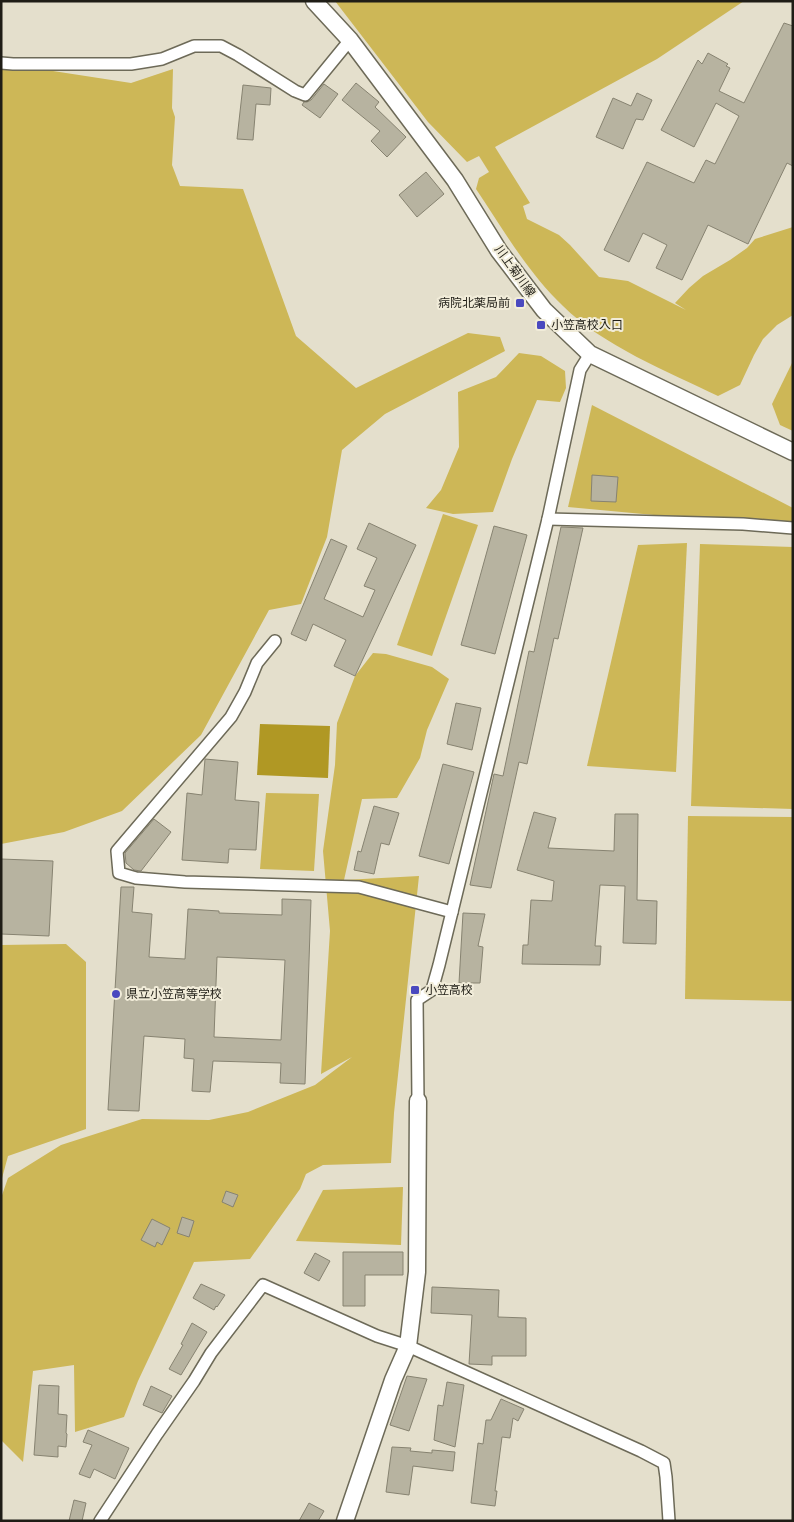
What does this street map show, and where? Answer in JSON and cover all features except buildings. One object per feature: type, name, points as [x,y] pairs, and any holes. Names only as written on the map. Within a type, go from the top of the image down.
[{"type":"main road","name":"川上菊川線","points":[[314,1],[350,40],[455,180],[499,251],[544,310],[590,354],[793,452]]},
{"type":"main road","points":[[345,1521],[393,1380],[408,1346],[417,1272],[418,1102]]},
{"type":"street","points":[[1,63],[131,64],[162,59],[194,46],[221,46],[295,91],[305,95],[350,40]]},
{"type":"street","points":[[418,1102],[417,1000],[432,990],[548,519],[580,370],[590,354]]},
{"type":"street","points":[[548,519],[793,528]]},
{"type":"street","points":[[275,640],[257,663],[245,692],[231,717],[117,851],[118,873],[136,878],[185,882],[359,887],[452,912]]},
{"type":"street","points":[[100,1521],[211,1353],[263,1285],[377,1336],[408,1346],[642,1451],[664,1463],[669,1521]]},
{"type":"shaded area","points":[[335,1],[744,1],[657,59],[495,147],[530,203],[523,206],[527,219],[559,235],[599,277],[628,281],[686,310],[675,303],[703,276],[747,248],[755,239],[793,227],[793,315],[777,325],[763,339],[740,385],[718,396],[636,357],[597,333],[563,306],[527,265],[476,189],[479,178],[489,172],[479,156],[467,162],[428,122]]},
{"type":"shaded area","points":[[1,63],[131,83],[173,69],[172,108],[175,117],[172,165],[180,186],[243,189],[296,336],[356,388],[468,333],[500,337],[505,351],[385,414],[342,450],[327,537],[301,604],[269,610],[201,735],[122,811],[64,832],[1,844]]},
{"type":"shaded area","points":[[519,353],[541,356],[565,371],[566,388],[560,402],[537,400],[512,459],[493,512],[453,514],[426,508],[441,490],[459,447],[458,392],[496,377]]},
{"type":"shaded area","points":[[793,361],[793,431],[780,425],[772,404]]},
{"type":"shaded area","points":[[592,405],[793,508],[793,528],[568,507]]},
{"type":"shaded area","points":[[443,514],[478,525],[432,656],[397,645]]},
{"type":"shaded area","points":[[687,543],[676,772],[587,766],[638,545]]},
{"type":"shaded area","points":[[700,544],[793,547],[793,809],[691,806]]},
{"type":"shaded area","points":[[373,653],[386,654],[432,667],[449,679],[427,730],[420,758],[397,798],[362,799],[344,880],[419,876],[394,1113],[391,1163],[323,1165],[306,1174],[300,1189],[250,1259],[194,1262],[138,1381],[124,1417],[75,1432],[74,1365],[33,1371],[23,1462],[1,1440],[1,1198],[8,1178],[61,1145],[142,1119],[209,1120],[248,1112],[315,1085],[352,1057],[321,1074],[330,931],[323,851],[335,765],[337,723],[355,676]]},
{"type":"shaded area","points":[[260,724],[330,726],[328,778],[257,775]]},
{"type":"shaded area","points":[[266,793],[319,794],[314,871],[260,869]]},
{"type":"shaded area","points":[[688,816],[793,817],[793,1001],[685,999]]},
{"type":"shaded area","points":[[66,944],[86,962],[86,1129],[8,1156],[1,1182],[1,945]]},
{"type":"shaded area","points":[[403,1187],[401,1245],[296,1241],[323,1190]]},
{"type":"place","name":"病院北薬局前","points":[[520,303]]},
{"type":"place","name":"小笠高校入口","points":[[541,325]]},
{"type":"place","name":"小笠高校","points":[[415,990]]},
{"type":"place","name":"県立小笠高等学校","points":[[116,994]]}]
